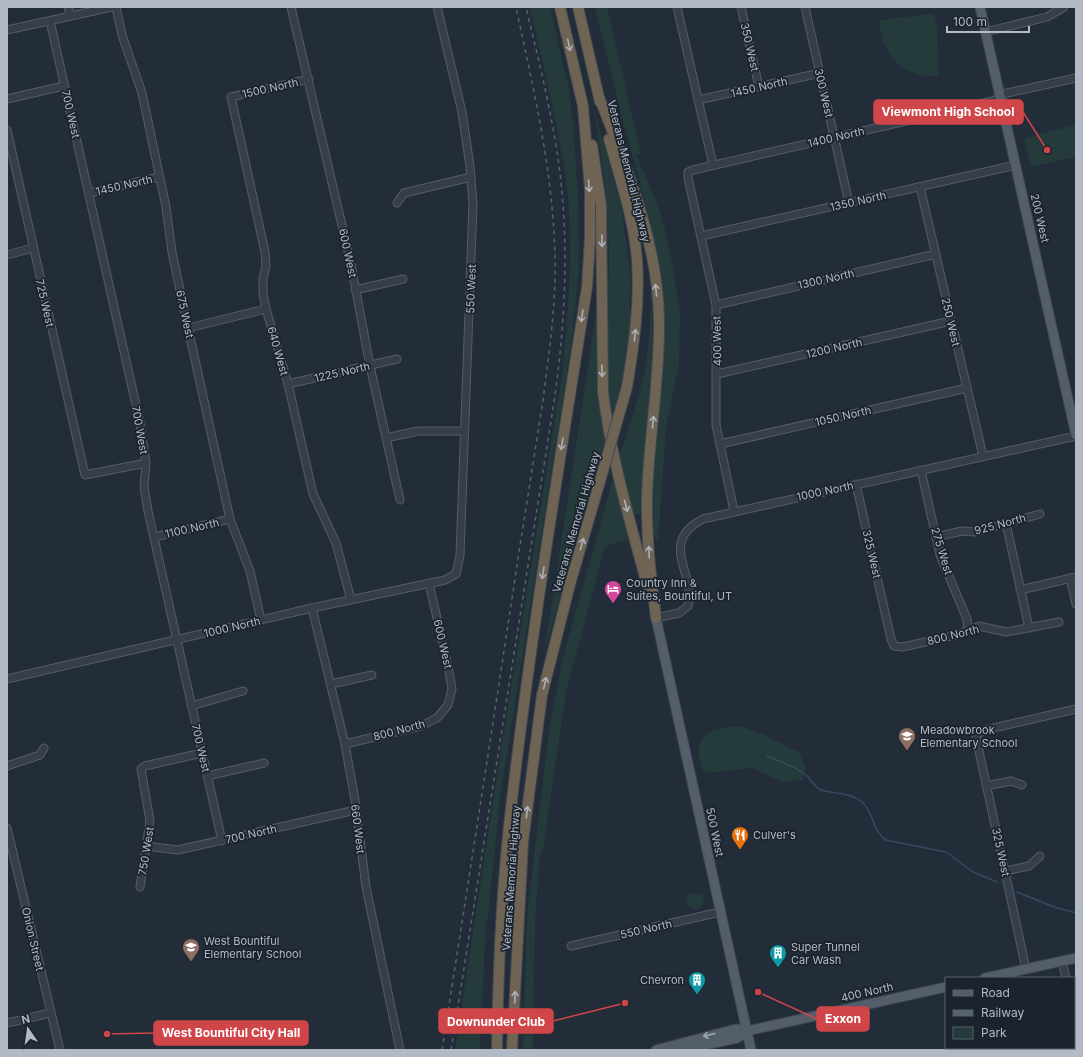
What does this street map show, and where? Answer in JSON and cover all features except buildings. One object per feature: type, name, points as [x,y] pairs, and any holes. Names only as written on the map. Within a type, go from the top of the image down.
[{"type":"highway","name":"Veterans Memorial Highway","points":[[496,1050],[499,960],[509,827],[541,586],[587,287],[590,238],[590,190],[583,106],[560,7]]},
{"type":"highway","name":"Veterans Memorial Highway","points":[[512,1050],[523,842],[542,695],[570,584],[627,387],[635,339],[638,304],[637,260],[632,228],[578,7]]},
{"type":"highway","points":[[599,97],[628,170],[646,230],[657,290],[659,320],[658,371],[647,495],[648,554],[656,618]]},
{"type":"highway","points":[[583,106],[593,149],[601,205],[601,366],[606,422],[656,618]]},
{"type":"main road","name":"200 West","points":[[980,7],[1076,435]]},
{"type":"main road","name":"500 West","points":[[656,618],[751,1050]]},
{"type":"main road","points":[[993,977],[1076,958]]},
{"type":"main road","name":"400 North","points":[[681,1050],[737,1038],[747,1031],[945,987]]},
{"type":"main road","name":"400 North","points":[[656,1050],[736,1029],[747,1031]]},
{"type":"street","points":[[68,7],[71,16]]},
{"type":"street","points":[[7,29],[112,7]]},
{"type":"street","name":"675 West","points":[[116,7],[122,35],[142,93],[188,328],[230,519],[250,571],[261,620]]},
{"type":"street","name":"600 West","points":[[292,7],[351,264],[370,366],[400,500]]},
{"type":"street","name":"550 West","points":[[437,7],[462,112],[471,177],[473,204],[460,555],[456,574]]},
{"type":"street","points":[[677,7],[713,165]]},
{"type":"street","name":"350 West","points":[[741,7],[759,87]]},
{"type":"street","name":"300 West","points":[[804,7],[849,203]]},
{"type":"street","points":[[986,32],[1047,17],[1064,7]]},
{"type":"street","name":"700 West","points":[[50,21],[140,423],[146,463],[144,487],[191,706],[222,841]]},
{"type":"street","name":"1450 North","points":[[698,100],[820,73]]},
{"type":"street","name":"1400 North","points":[[688,172],[993,101],[1007,93],[1076,78]]},
{"type":"street","name":"1500 North","points":[[231,97],[308,79]]},
{"type":"street","points":[[7,99],[64,86]]},
{"type":"street","name":"640 West","points":[[231,97],[265,252],[266,266],[263,293],[266,309],[288,384],[313,494],[336,543],[351,600]]},
{"type":"street","name":"725 West","points":[[7,130],[85,475],[146,463]]},
{"type":"street","name":"1350 North","points":[[701,236],[1016,165]]},
{"type":"street","name":"400 West","points":[[688,172],[688,178],[716,304],[716,425],[734,511]]},
{"type":"street","name":"1450 North","points":[[89,193],[159,177]]},
{"type":"street","points":[[397,203],[404,193],[471,177]]},
{"type":"street","name":"250 West","points":[[920,187],[983,456]]},
{"type":"street","points":[[7,255],[33,248]]},
{"type":"street","name":"1300 North","points":[[716,304],[936,254]]},
{"type":"street","points":[[355,290],[403,279]]},
{"type":"street","points":[[188,328],[266,309]]},
{"type":"street","name":"1200 North","points":[[717,374],[951,321]]},
{"type":"street","name":"1225 North","points":[[288,384],[397,359]]},
{"type":"street","name":"1050 North","points":[[720,444],[967,388]]},
{"type":"street","points":[[386,438],[418,430],[464,431]]},
{"type":"street","name":"1000 North","points":[[656,618],[679,613],[688,606],[689,596],[680,552],[688,530],[703,519],[1076,435]]},
{"type":"street","name":"275 West","points":[[921,470],[942,560],[967,619],[968,630]]},
{"type":"street","name":"325 West","points":[[856,484],[894,646]]},
{"type":"street","name":"925 North","points":[[936,536],[962,531],[975,532],[1040,514]]},
{"type":"street","name":"1100 North","points":[[154,537],[230,519]]},
{"type":"street","points":[[1006,523],[1029,628]]},
{"type":"street","name":"1000 North","points":[[7,679],[312,608],[445,580],[456,574]]},
{"type":"street","points":[[1020,590],[1073,578],[1076,604]]},
{"type":"street","name":"600 West","points":[[429,583],[452,689],[448,705]]},
{"type":"street","name":"660 West","points":[[312,608],[345,744],[370,906],[400,1050]]},
{"type":"street","name":"800 North","points":[[894,646],[903,647],[960,634],[979,626],[1003,631],[1059,622]]},
{"type":"street","points":[[331,684],[372,675]]},
{"type":"street","points":[[191,706],[243,692]]},
{"type":"street","name":"800 North","points":[[345,744],[421,726],[437,718],[448,705]]},
{"type":"street","name":"325 West","points":[[1026,969],[976,741],[977,735],[985,730],[1076,709]]},
{"type":"street","points":[[7,766],[40,755],[44,748]]},
{"type":"street","name":"750 West","points":[[140,887],[150,821],[141,769],[145,766],[202,753]]},
{"type":"street","points":[[207,776],[264,763]]},
{"type":"street","points":[[986,786],[1011,781],[1022,785]]},
{"type":"street","name":"700 North","points":[[146,846],[178,850],[356,810]]},
{"type":"street","name":"Onion Street","points":[[7,828],[60,1050]]},
{"type":"street","points":[[1005,872],[1029,866],[1040,856]]},
{"type":"street","name":"550 North","points":[[571,946],[720,912]]},
{"type":"street","points":[[1062,961],[1066,977]]},
{"type":"street","points":[[7,1023],[50,1013]]},
{"type":"green space","points":[[530,7],[550,7],[569,89],[573,120],[578,200],[579,270],[571,346],[500,799],[488,917],[486,922],[480,1050],[455,1050],[500,756],[562,376],[568,314],[570,272],[569,209],[563,159]]},
{"type":"green space","points":[[595,7],[607,7],[641,154],[636,155],[657,202],[664,226],[670,250],[680,312],[679,363],[666,428],[658,541],[653,535],[652,502],[664,348],[661,292],[663,290],[649,216],[617,98]]},
{"type":"green space","points":[[930,14],[934,15],[937,28],[939,76],[927,76],[905,69],[896,62],[889,53],[884,44],[881,32],[880,20]]},
{"type":"green space","points":[[590,95],[621,205],[630,270],[630,329],[623,381],[611,422],[608,399],[606,329],[608,329],[609,264],[607,215],[604,175]]},
{"type":"green space","points":[[1076,125],[1076,157],[1031,167],[1024,138]]},
{"type":"green space","points":[[652,287],[653,357],[642,514],[633,516],[619,457],[641,389],[645,369],[649,338]]},
{"type":"green space","points":[[597,309],[598,386],[606,439],[544,654]]},
{"type":"green space","points":[[614,475],[628,540],[605,546],[566,692],[543,849],[540,854],[535,921],[533,1050],[523,1050],[527,915],[549,731],[563,658]]},
{"type":"green space","points":[[739,726],[758,732],[800,753],[805,767],[803,780],[782,782],[753,768],[704,773],[700,761],[699,751],[700,743],[704,737],[717,729]]},
{"type":"green space","points":[[696,893],[697,895],[702,895],[704,902],[700,908],[693,910],[692,906],[688,906],[686,895]]},
{"type":"waterway","points":[[767,756],[802,772],[816,787],[821,790],[852,796],[862,802],[869,811],[878,832],[886,840],[946,852],[973,872],[997,882]]},
{"type":"waterway","points":[[1017,892],[1054,907],[1076,913]]},
{"type":"railway","points":[[442,1050],[543,400],[553,312],[555,258],[551,194],[542,131],[516,7]]},
{"type":"railway","points":[[451,1050],[554,402],[561,345],[565,259],[563,202],[560,173],[550,110],[526,7]]},
{"type":"place","name":"Viewmont High School","points":[[1047,150]]},
{"type":"place","name":"Country Inn & Suites, Bountiful, UT","points":[[613,604]]},
{"type":"place","name":"Meadowbrook Elementary School","points":[[907,751]]},
{"type":"place","name":"Culver's","points":[[740,850]]},
{"type":"place","name":"West Bountiful Elementary School","points":[[191,962]]},
{"type":"place","name":"Super Tunnel Car Wash","points":[[778,968]]},
{"type":"place","name":"Exxon","points":[[758,992]]},
{"type":"place","name":"Chevron","points":[[697,995]]},
{"type":"place","name":"Downunder Club","points":[[625,1003]]},
{"type":"place","name":"West Bountiful City Hall","points":[[107,1034]]}]
